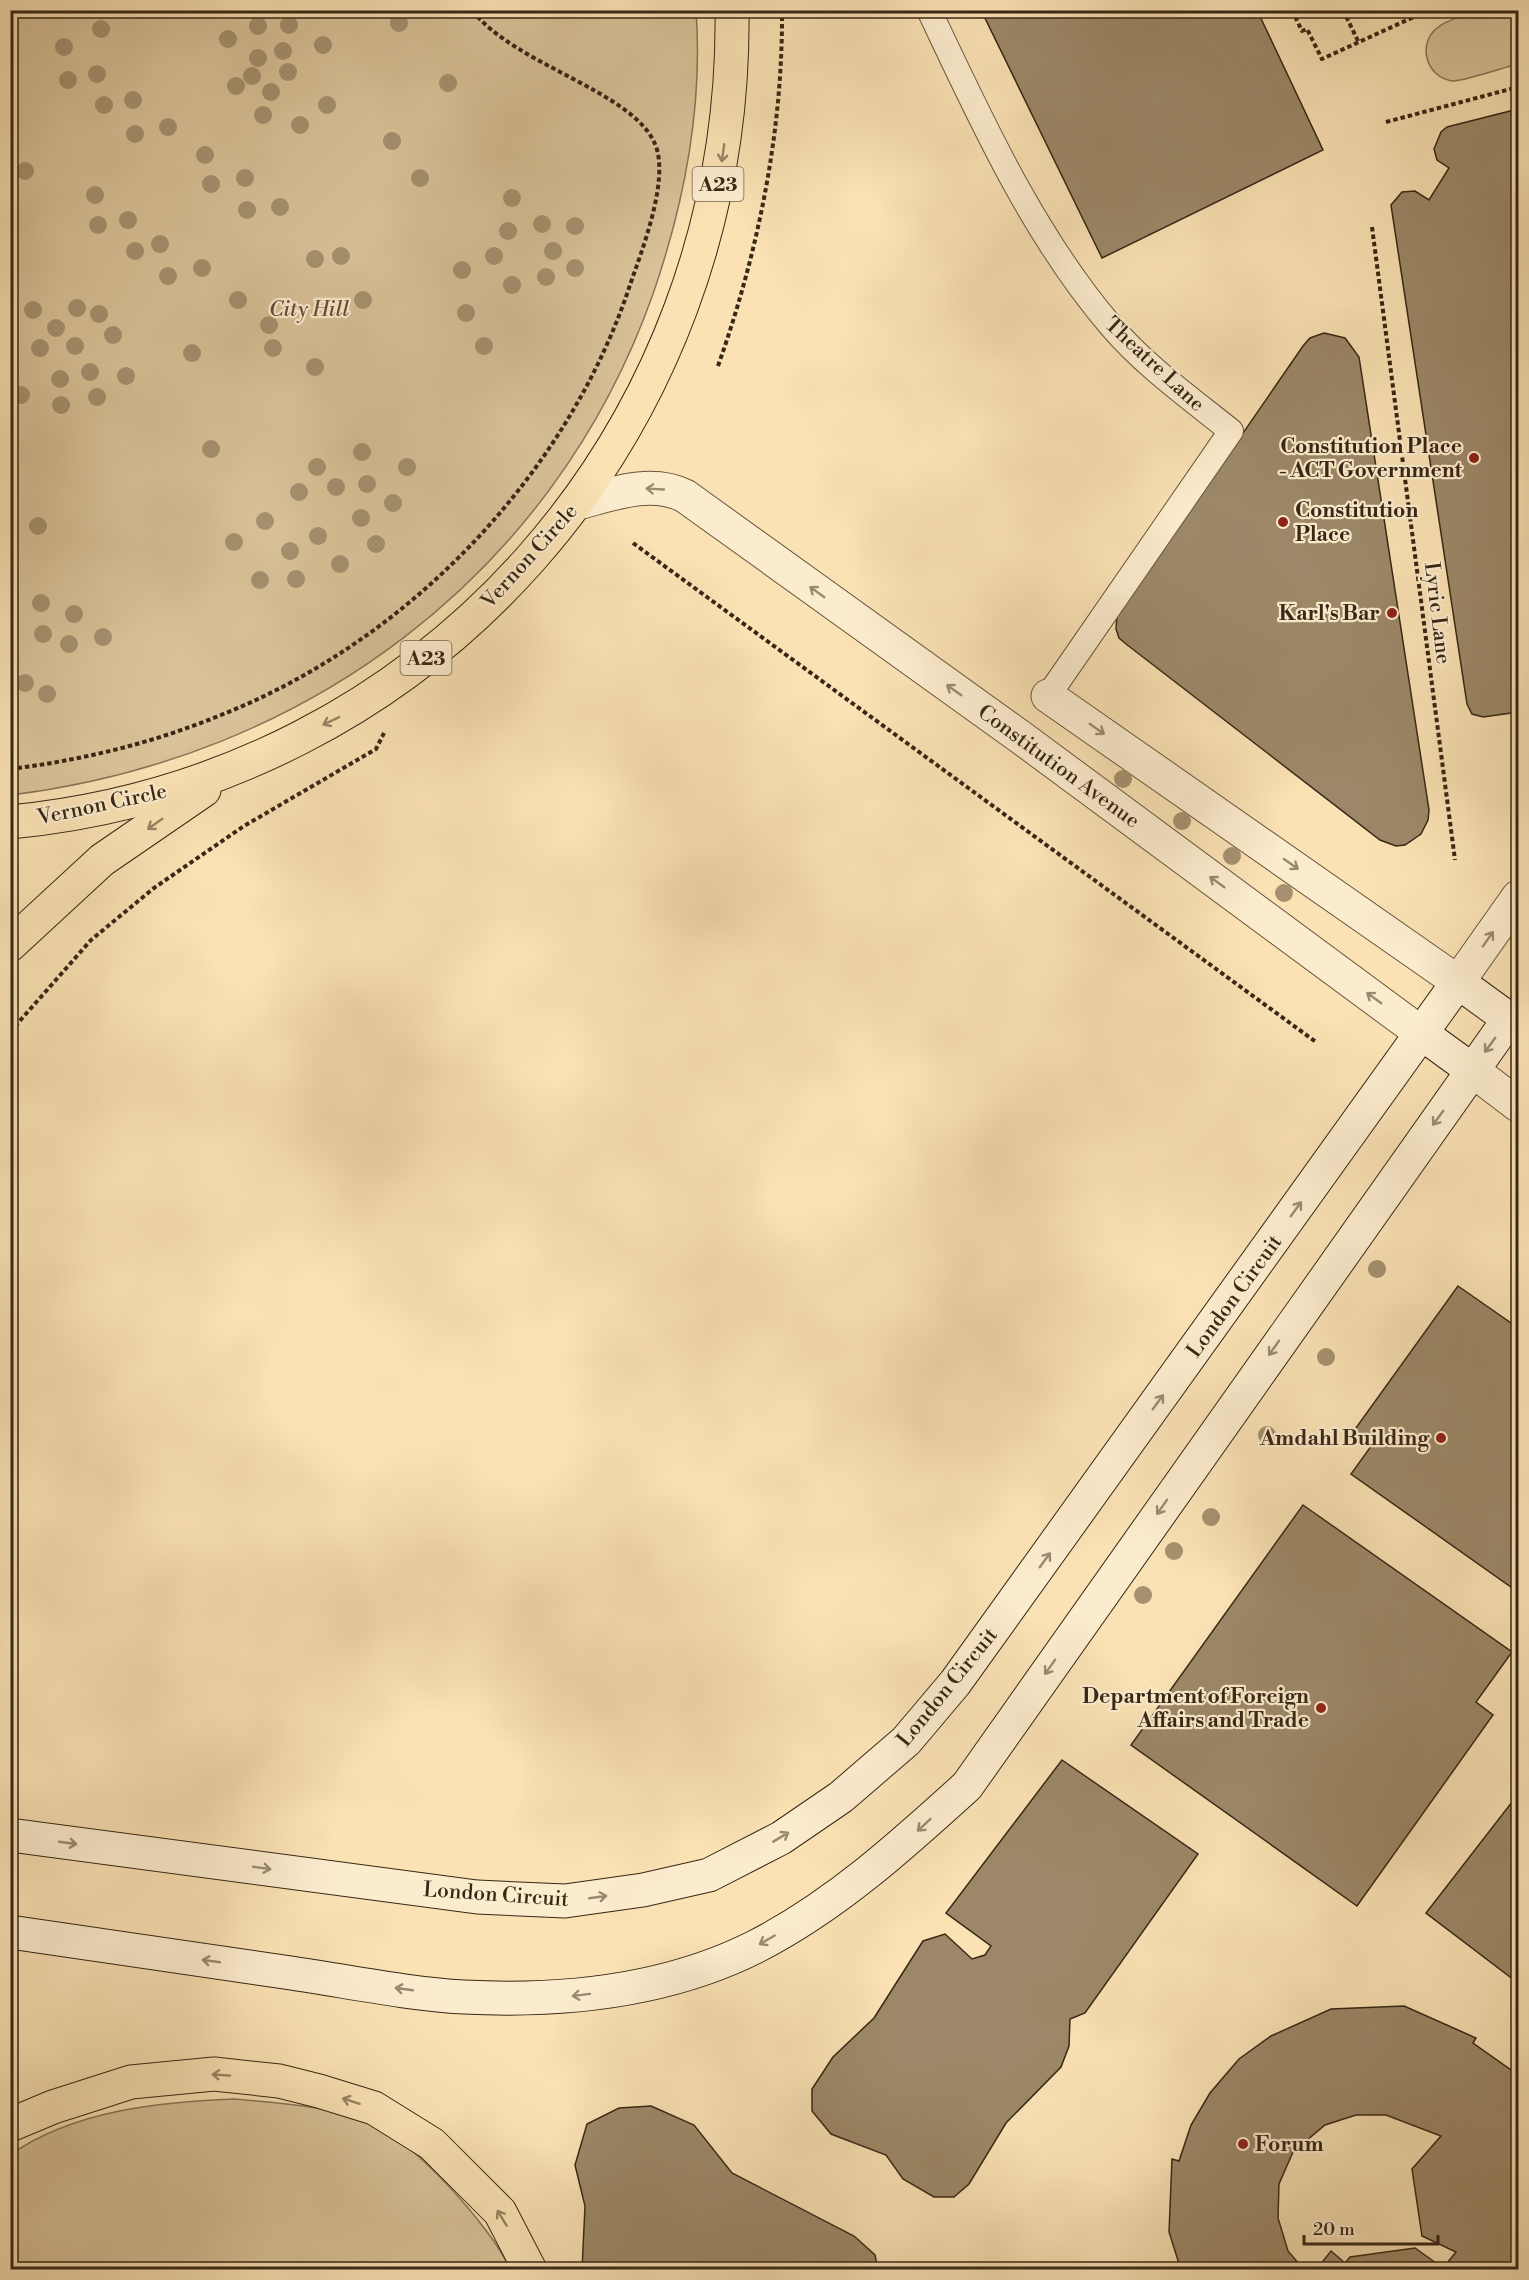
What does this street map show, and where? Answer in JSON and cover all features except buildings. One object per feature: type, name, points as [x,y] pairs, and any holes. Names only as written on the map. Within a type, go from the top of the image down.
[{"type":"highway","name":"Vernon Circle","points":[[10,822],[122,804],[175,789],[238,767],[344,714],[420,663],[501,591],[578,503],[627,428],[666,351],[695,273],[722,160],[731,80],[732,10]]},
{"type":"highway","name":"A23","points":[[10,945],[102,860],[238,767]]},
{"type":"highway","points":[[10,2125],[53,2107],[131,2082],[214,2074],[279,2081],[319,2091],[374,2108],[432,2144],[500,2212],[530,2270]]},
{"type":"main road","name":"Constitution Avenue","points":[[578,503],[649,488],[672,490],[685,496],[1019,736],[1518,1105]]},
{"type":"main road","points":[[10,1932],[462,1997],[548,1999],[635,1988],[689,1973],[753,1948],[810,1915],[867,1875],[967,1785],[1472,1070],[1515,1017],[1458,982],[1048,696]]},
{"type":"main road","name":"London Circuit","points":[[10,1835],[477,1897],[565,1901],[644,1890],[709,1875],[781,1838],[840,1797],[906,1741],[955,1683],[1518,897]]},
{"type":"lane","name":"Theatre Lane","points":[[929,10],[987,133],[1073,279],[1128,343],[1159,373],[1231,431],[1048,696]]},
{"type":"path","points":[[10,769],[106,752],[189,728],[280,688],[356,642],[392,616],[466,548],[526,481],[573,410],[601,357],[629,290],[650,220],[658,176],[658,154],[649,133],[634,116],[527,55],[490,29],[472,10]]},
{"type":"path","points":[[718,366],[746,279],[763,201],[783,63],[782,10]]},
{"type":"path","points":[[1292,10],[1302,31],[1307,29],[1322,59],[1429,10]]},
{"type":"path","points":[[1343,10],[1359,43]]},
{"type":"path","points":[[1386,122],[1518,87]]},
{"type":"path","name":"Lyric Lane","points":[[1372,227],[1455,860]]},
{"type":"path","points":[[633,543],[1316,1042]]},
{"type":"path","points":[[10,1032],[91,940],[154,888],[244,826],[376,749],[386,730]]},
{"type":"green space","name":"City Hill","points":[[11,11],[696,11],[697,83],[689,154],[674,225],[653,294],[609,395],[552,487],[483,567],[404,637],[317,695],[221,741],[119,775],[11,795]]},
{"type":"green space","points":[[1474,11],[1518,11],[1518,64],[1457,81],[1443,78],[1436,73],[1427,59],[1427,42],[1441,25]]},
{"type":"green space","points":[[235,2099],[334,2111],[366,2120],[384,2129],[426,2163],[468,2208],[501,2252],[510,2269],[11,2269],[10,2155],[62,2128],[118,2111],[177,2103]]},
{"type":"place","name":"Constitution Place - ACT Government","points":[[1474,458]]},
{"type":"place","name":"Constitution Place","points":[[1283,522]]},
{"type":"place","name":"Karl's Bar","points":[[1392,613]]},
{"type":"place","name":"Amdahl Building","points":[[1441,1438]]},
{"type":"place","name":"Department of Foreign Affairs and Trade","points":[[1321,1708]]},
{"type":"place","name":"Forum","points":[[1243,2144]]}]
